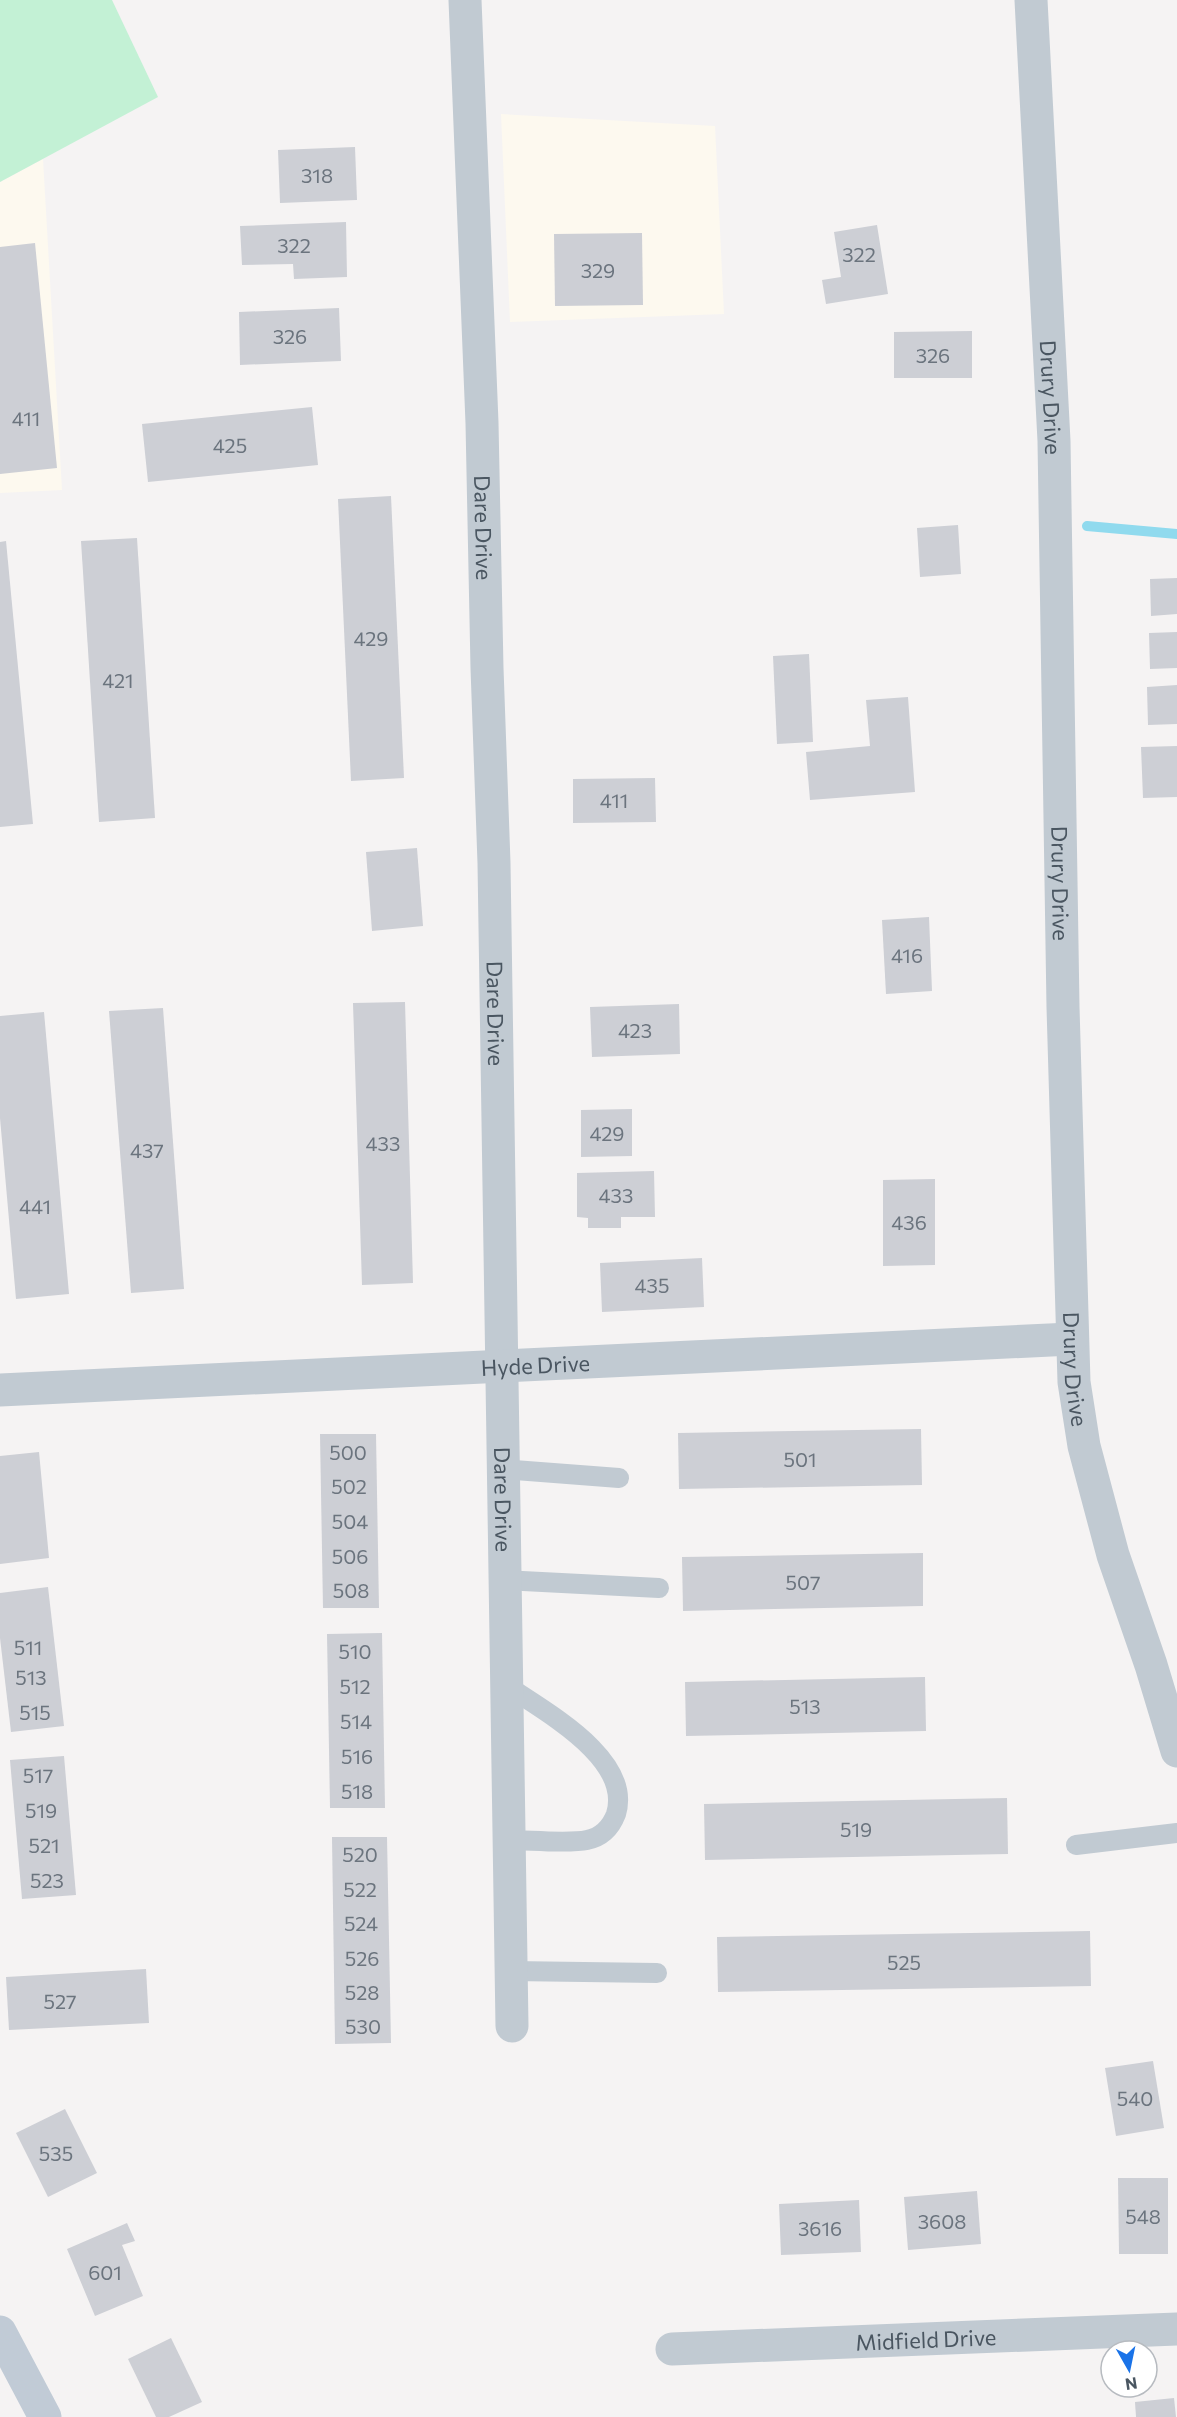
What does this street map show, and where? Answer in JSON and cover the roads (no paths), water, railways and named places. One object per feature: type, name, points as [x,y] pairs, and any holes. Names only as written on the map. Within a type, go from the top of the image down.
[{"type":"street","name":"Dare Drive","points":[[465,0],[482,423],[494,863],[512,2026]]},
{"type":"street","name":"Drury Drive","points":[[1031,0],[1054,441],[1063,1007],[1074,1382],[1084,1446],[1113,1555],[1151,1665],[1177,1751]]},
{"type":"street","name":"Hyde Drive","points":[[0,1390],[1071,1340]]},
{"type":"street","name":"Midfield Drive","points":[[672,2349],[1177,2329]]},
{"type":"street","points":[[0,2332],[45,2417]]},
{"type":"lane","points":[[502,1469],[619,1478]]},
{"type":"lane","points":[[504,1580],[659,1588]]},
{"type":"lane","points":[[506,1685],[591,1746],[610,1771],[620,1801],[613,1823],[600,1836],[586,1841],[508,1840]]},
{"type":"lane","points":[[1076,1845],[1177,1833]]},
{"type":"lane","points":[[511,1971],[657,1973]]},
{"type":"waterway","points":[[1087,526],[1177,534]]}]
